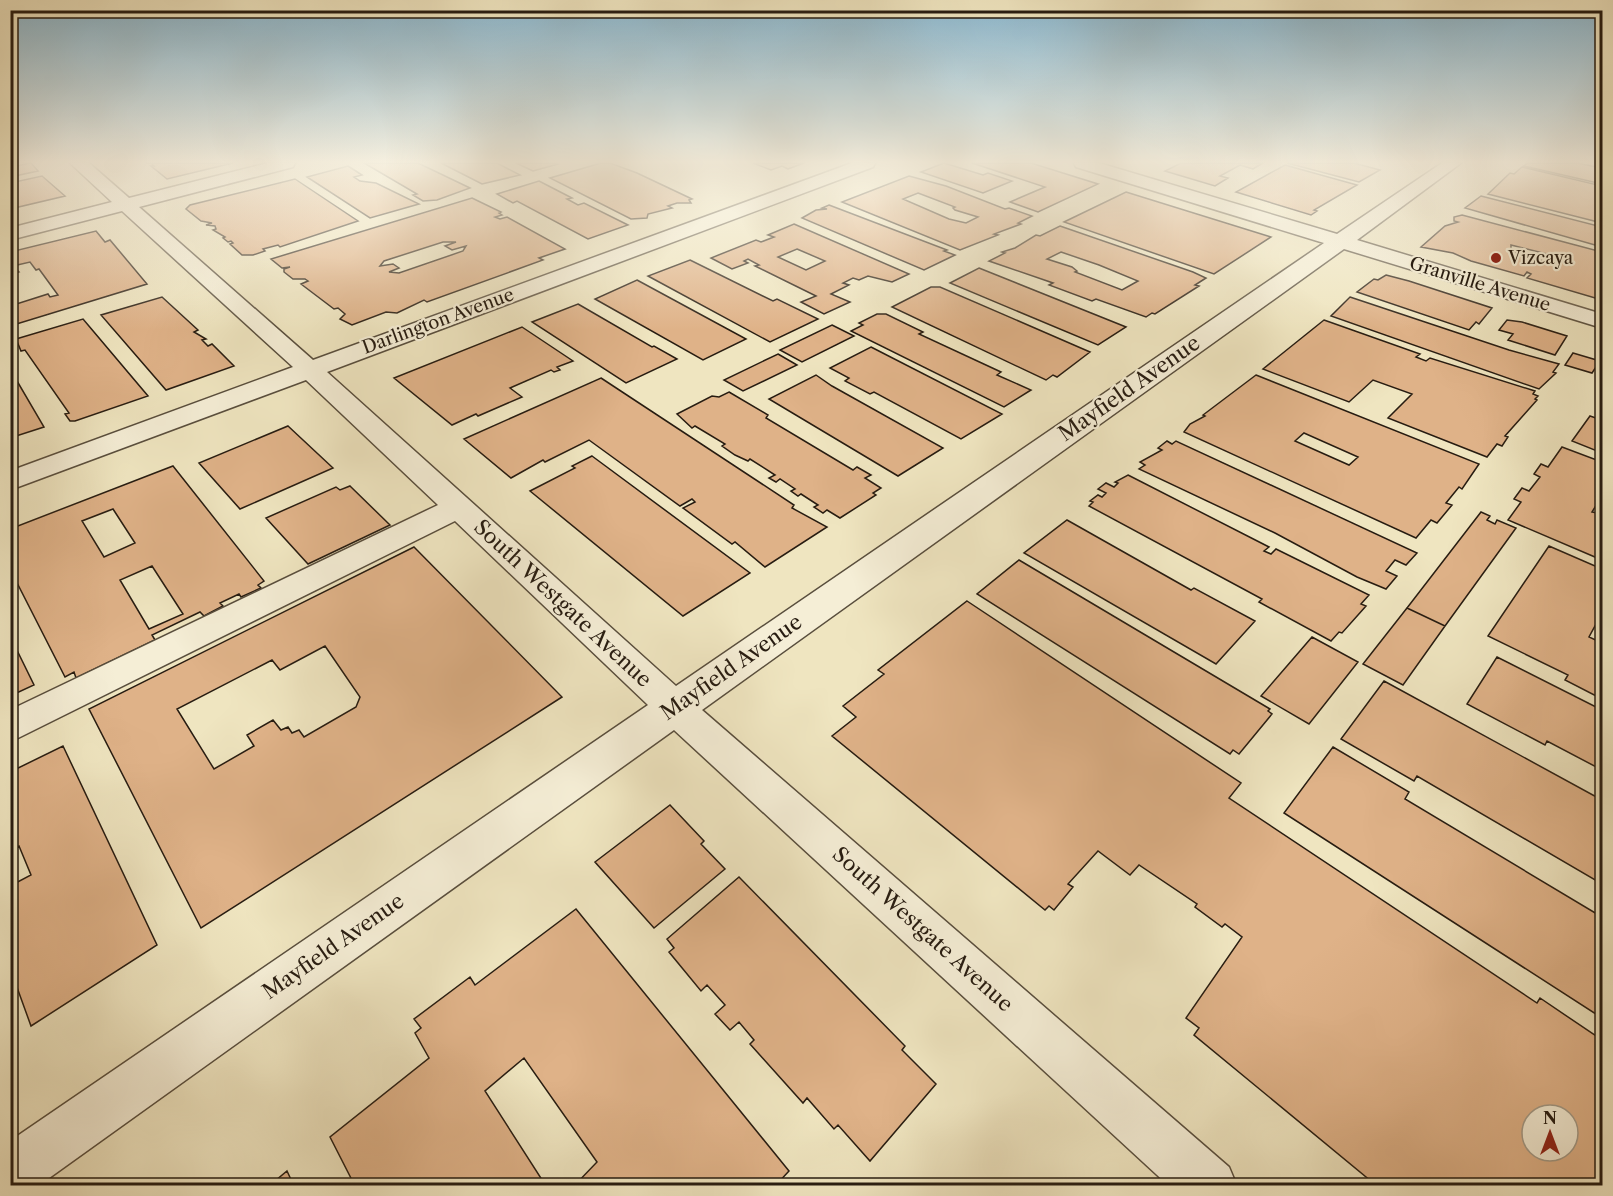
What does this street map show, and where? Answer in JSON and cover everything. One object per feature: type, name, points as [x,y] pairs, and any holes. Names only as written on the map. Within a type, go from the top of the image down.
[{"type":"street","points":[[10,234],[69,219]]},
{"type":"street","name":"South Westgate Avenue","points":[[143,219],[674,707],[1210,1185]]},
{"type":"street","name":"Darlington Avenue","points":[[10,481],[716,219]]},
{"type":"street","name":"Granville Avenue","points":[[1267,219],[1602,321]]},
{"type":"street","name":"Mayfield Avenue","points":[[10,1173],[1372,219]]},
{"type":"street","points":[[10,727],[459,507]]},
{"type":"building","points":[[198,219],[355,219],[358,221],[280,247],[278,245],[263,249],[265,251],[253,255],[242,255],[230,244],[233,243],[231,241],[228,242],[223,238],[225,237],[213,230],[216,229],[215,226],[206,225],[212,223]]},
{"type":"building","points":[[403,219],[510,219],[565,249],[539,258],[543,260],[427,302],[424,300],[397,313],[386,312],[352,325],[340,319],[345,314],[338,308],[334,309],[301,284],[308,281],[293,279],[284,272],[284,269],[290,267],[282,268],[271,259]],"holes":[[[443,242],[456,242],[445,246],[452,250],[466,246],[463,251],[399,273],[389,272],[399,268],[393,264],[380,266],[384,261]]]},
{"type":"building","points":[[550,219],[616,219],[628,225],[588,239]]},
{"type":"building","points":[[804,219],[865,219],[955,255],[924,270]]},
{"type":"building","points":[[883,219],[949,219],[966,223],[974,219],[1026,219],[1018,223],[1021,224],[994,234],[998,235],[960,250]]},
{"type":"building","points":[[1071,219],[1212,219],[1271,237],[1214,274],[1064,222]]},
{"type":"building","name":"Vizcaya","points":[[1454,219],[1476,219],[1602,252],[1602,300],[1527,278],[1531,274],[1527,272],[1524,276],[1471,261],[1453,253],[1421,247],[1445,226],[1458,222]],"holes":[[[1511,245],[1559,257],[1548,261],[1535,260],[1518,254],[1511,249]]]},
{"type":"building","points":[[1503,219],[1570,219],[1602,227],[1602,247]]},
{"type":"building","points":[[1586,219],[1602,219],[1602,223]]},
{"type":"building","points":[[794,224],[909,274],[892,282],[868,276],[859,280],[853,278],[843,283],[849,285],[831,294],[850,302],[824,314],[801,302],[816,296],[755,266],[759,265],[748,259],[744,261],[748,263],[732,269],[711,258],[756,240],[761,242],[774,237],[768,235]],"holes":[[[797,249],[825,261],[806,270],[778,257]]]},
{"type":"building","points":[[1060,226],[1206,278],[1195,285],[1199,286],[1155,314],[1152,313],[1146,317],[1096,299],[1092,301],[1049,285],[1053,283],[989,261],[1036,235],[1040,236]],"holes":[[[1061,252],[1138,281],[1122,290],[1075,272],[1077,271],[1072,267],[1047,259]]]},
{"type":"building","points":[[96,231],[105,242],[110,240],[147,284],[10,326],[10,306],[48,294],[50,297],[58,295],[39,269],[36,270],[30,262],[13,266],[19,272],[10,275],[10,252]]},
{"type":"building","points":[[690,260],[773,301],[777,299],[818,319],[770,342],[648,276]]},
{"type":"building","points":[[979,268],[1126,327],[1098,345],[950,283]]},
{"type":"building","points":[[1386,275],[1492,308],[1479,324],[1476,322],[1469,330],[1357,292],[1374,279],[1378,280]]},
{"type":"building","points":[[637,280],[746,339],[703,360],[595,299]]},
{"type":"building","points":[[931,287],[940,287],[1090,352],[1057,377],[1053,375],[1046,380],[892,307]]},
{"type":"building","points":[[162,297],[198,330],[194,332],[206,339],[202,340],[208,346],[212,344],[234,366],[166,390],[101,315]]},
{"type":"building","points":[[1350,297],[1509,350],[1559,364],[1553,372],[1556,373],[1539,389],[1331,316]]},
{"type":"building","points":[[578,304],[677,359],[626,383],[532,322]]},
{"type":"building","points":[[877,314],[886,314],[923,332],[919,334],[1001,372],[997,375],[1031,390],[1004,407],[851,331],[863,325],[859,323]]},
{"type":"building","points":[[83,319],[148,396],[70,421],[65,414],[69,413],[25,350],[21,351],[16,339]]},
{"type":"building","points":[[1324,320],[1420,354],[1416,357],[1426,361],[1430,358],[1535,391],[1533,394],[1538,396],[1535,399],[1537,400],[1505,436],[1508,437],[1502,446],[1497,444],[1487,457],[1388,418],[1412,394],[1373,380],[1349,402],[1263,369]]},
{"type":"building","points":[[1507,320],[1522,322],[1567,336],[1555,355],[1508,340],[1513,334],[1499,330]]},
{"type":"building","points":[[832,325],[854,336],[802,362],[780,350]]},
{"type":"building","points":[[522,327],[573,361],[557,367],[560,370],[554,372],[551,370],[510,388],[522,397],[478,416],[476,414],[452,425],[394,378]]},
{"type":"building","points":[[871,347],[1002,414],[961,439],[874,392],[870,394],[845,381],[849,378],[830,368]]},
{"type":"building","points":[[1573,353],[1600,361],[1592,373],[1565,365]]},
{"type":"building","points":[[778,354],[797,365],[743,391],[724,380]]},
{"type":"building","points":[[10,369],[44,427],[10,438]]},
{"type":"building","points":[[816,375],[943,448],[898,476],[769,399]]},
{"type":"building","points":[[1256,375],[1479,464],[1462,489],[1459,487],[1446,503],[1452,505],[1437,523],[1431,520],[1416,538],[1184,432],[1190,424],[1205,416],[1203,415]],"holes":[[[1304,433],[1358,457],[1349,465],[1295,441]]]},
{"type":"building","points":[[601,378],[794,505],[792,508],[827,527],[765,567],[735,542],[732,544],[683,508],[695,502],[692,499],[680,506],[589,440],[545,462],[543,460],[511,478],[464,439]]},
{"type":"building","points":[[729,392],[768,415],[766,418],[853,470],[857,467],[871,475],[865,478],[881,488],[873,493],[876,495],[840,518],[827,510],[823,513],[814,507],[818,505],[801,494],[798,496],[791,491],[795,489],[780,479],[776,482],[769,478],[775,475],[750,459],[748,461],[735,455],[722,446],[725,444],[695,426],[692,428],[677,414],[712,396],[719,397]]},
{"type":"building","points":[[1590,416],[1602,420],[1602,453],[1572,441]]},
{"type":"building","points":[[288,426],[333,468],[240,509],[199,463]]},
{"type":"building","points":[[1167,441],[1172,444],[1176,441],[1417,553],[1406,565],[1395,560],[1386,571],[1397,576],[1386,589],[1357,577],[1275,533],[1139,469],[1145,465],[1140,462],[1162,450],[1158,448]]},
{"type":"building","points":[[1562,447],[1602,462],[1602,500],[1600,499],[1592,512],[1602,514],[1602,560],[1508,520],[1521,502],[1514,499],[1522,488],[1529,491],[1540,477],[1534,474],[1541,464],[1548,467]]},
{"type":"building","points":[[592,456],[750,573],[683,616],[530,491],[575,468],[572,466]]},
{"type":"building","points":[[173,466],[264,581],[258,585],[261,588],[241,597],[239,594],[220,603],[223,606],[204,616],[200,612],[152,635],[155,640],[76,678],[74,672],[65,677],[10,569],[10,529]],"holes":[[[113,509],[135,543],[104,557],[82,521]],[[152,566],[183,614],[149,629],[120,580]]]},
{"type":"building","points":[[1128,475],[1269,547],[1264,551],[1271,554],[1276,549],[1369,595],[1361,604],[1366,606],[1342,633],[1339,632],[1331,641],[1259,602],[1262,599],[1089,506],[1093,502],[1090,501],[1106,493],[1098,489],[1106,483],[1114,487],[1118,483],[1115,482]]},
{"type":"building","points":[[350,486],[390,525],[308,564],[266,518],[336,487],[340,490]]},
{"type":"building","points":[[1481,512],[1490,516],[1487,520],[1495,524],[1497,520],[1516,528],[1445,626],[1407,608]]},
{"type":"building","points":[[1067,520],[1191,590],[1194,588],[1255,621],[1216,664],[1024,553]]},
{"type":"building","points":[[1549,546],[1602,569],[1602,613],[1589,637],[1602,643],[1602,699],[1565,680],[1568,675],[1488,636]]},
{"type":"building","points":[[414,547],[562,697],[201,928],[89,709]],"holes":[[[325,646],[360,697],[356,707],[304,737],[299,730],[292,733],[288,727],[281,730],[273,720],[247,735],[254,746],[214,769],[177,709],[272,660],[280,670]]]},
{"type":"building","points":[[1019,560],[1270,709],[1268,711],[1272,714],[1239,754],[1233,750],[1230,754],[977,594]]},
{"type":"building","points":[[967,601],[1241,783],[1229,798],[1537,1003],[1540,998],[1602,1040],[1602,1186],[1377,1186],[1194,1035],[1199,1028],[1186,1018],[1242,937],[1225,924],[1222,927],[1195,907],[1197,904],[1139,865],[1130,875],[1098,851],[1068,884],[1073,887],[1054,910],[1049,906],[1045,910],[832,736],[856,717],[843,706],[884,674],[878,670]]},
{"type":"building","points":[[1407,608],[1445,626],[1403,685],[1363,664]]},
{"type":"building","points":[[10,636],[34,685],[10,696]]},
{"type":"building","points":[[1312,637],[1358,662],[1309,724],[1261,696]]},
{"type":"building","points":[[1497,657],[1602,710],[1602,770],[1547,741],[1545,745],[1467,704]]},
{"type":"building","points":[[1384,681],[1602,800],[1602,884],[1417,776],[1414,781],[1341,739]]},
{"type":"building","points":[[63,746],[157,945],[31,1026],[10,968],[10,886],[31,875],[19,846],[10,851],[10,772]]},
{"type":"building","points":[[1333,747],[1409,792],[1405,799],[1602,917],[1602,1018],[1284,813]]},
{"type":"building","points":[[670,805],[704,841],[701,844],[725,869],[654,928],[595,862]]},
{"type":"building","points":[[739,877],[905,1046],[902,1050],[936,1084],[870,1161],[838,1125],[834,1129],[807,1098],[803,1103],[750,1044],[754,1040],[739,1022],[730,1030],[715,1014],[725,1005],[707,985],[701,991],[669,952],[674,948],[667,939]]},
{"type":"building","points":[[576,909],[789,1171],[775,1186],[574,1186],[597,1162],[524,1058],[485,1091],[546,1186],[355,1186],[330,1137],[429,1058],[415,1033],[421,1028],[414,1019],[470,977],[475,985]]},
{"type":"building","points":[[287,1171],[294,1186],[269,1186]]},
{"type":"place","name":"Vizcaya","points":[[1496,258]]}]
